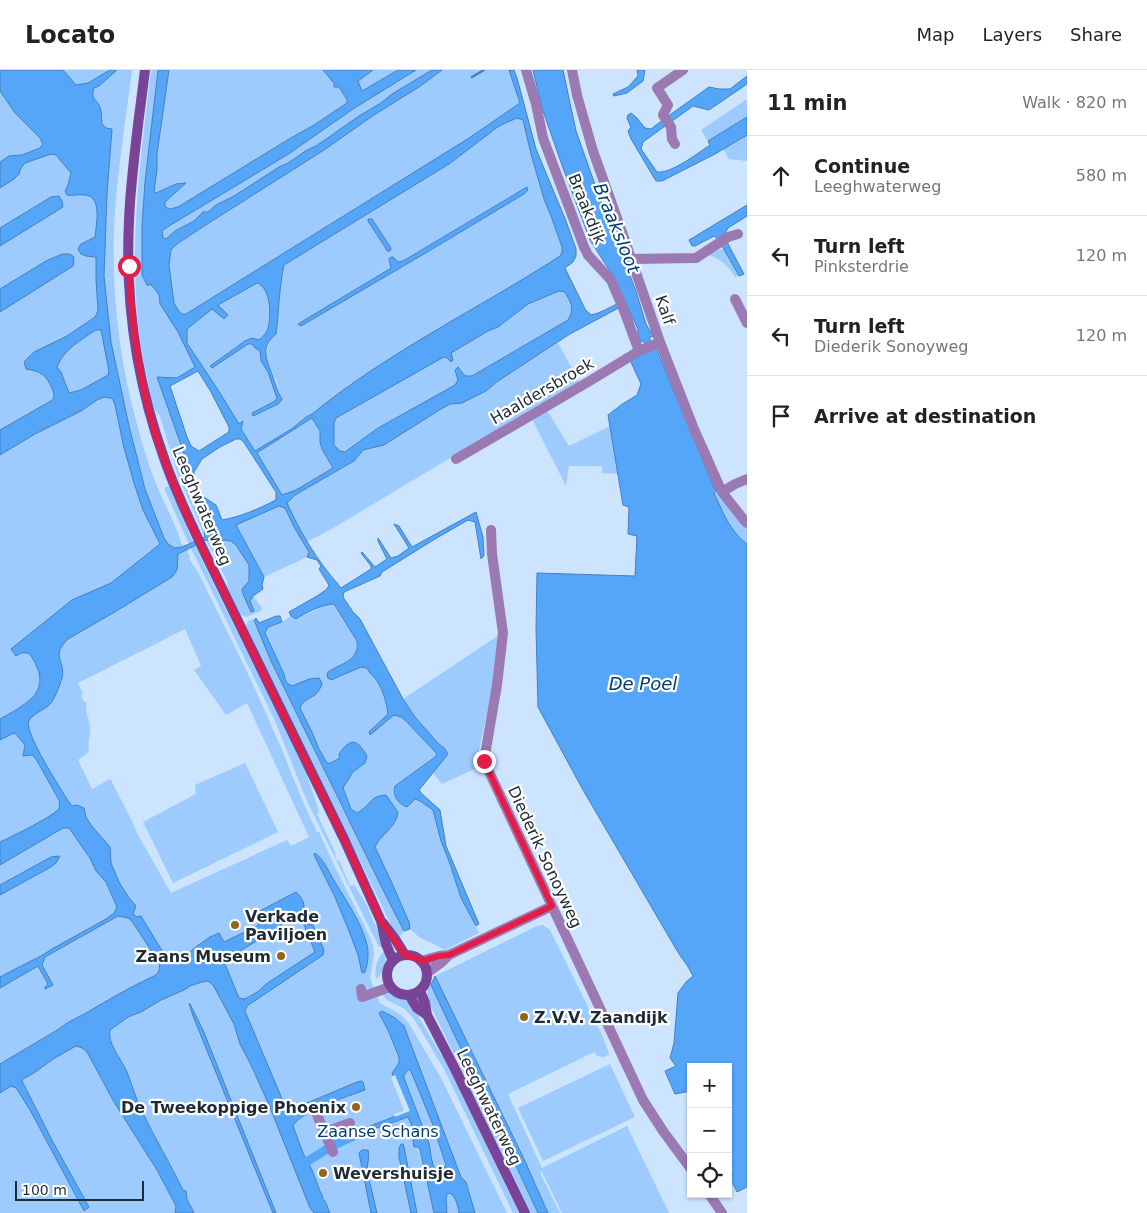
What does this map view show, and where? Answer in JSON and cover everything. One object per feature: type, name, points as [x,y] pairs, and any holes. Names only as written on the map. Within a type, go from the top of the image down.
[{"type":"main road","name":"Leeghwaterweg","points":[[146,70],[136,142],[129,220],[130,300],[145,395],[156,434],[168,468],[199,541],[344,839],[381,921],[405,955]]},
{"type":"main road","name":"Leeghwaterweg","points":[[381,921],[386,944],[393,961]]},
{"type":"main road","points":[[405,955],[422,961],[427,973],[426,982],[417,993],[402,995],[391,988],[387,977],[390,966],[396,958],[405,955]]},
{"type":"main road","name":"Leeghwaterweg","points":[[420,990],[427,1015],[525,1213]]},
{"type":"main road","name":"Leeghwaterweg","points":[[409,995],[417,1008],[427,1015]]},
{"type":"street","name":"Braakdijk","points":[[526,70],[543,138],[584,246],[588,255],[611,280],[641,350]]},
{"type":"street","name":"Kalf","points":[[572,70],[593,151],[658,342],[722,492],[746,521]]},
{"type":"street","points":[[675,144],[672,139],[670,126],[663,116],[668,105],[657,88],[683,70]]},
{"type":"street","points":[[631,259],[696,258],[733,236]]},
{"type":"street","points":[[736,299],[747,323]]},
{"type":"street","name":"Haaldersbroek","points":[[456,458],[641,350],[658,342]]},
{"type":"street","points":[[722,492],[747,479]]},
{"type":"street","name":"Diederik Sonoyweg","points":[[491,530],[492,554],[503,633],[497,684],[484,761],[643,1100],[687,1164]]},
{"type":"street","points":[[427,973],[449,955],[552,906]]},
{"type":"street","points":[[422,961],[449,955]]},
{"type":"street","points":[[362,993],[391,988]]},
{"type":"street","points":[[316,1110],[333,1152]]},
{"type":"street","points":[[327,1136],[350,1123]]},
{"type":"street","points":[[712,1198],[722,1213]]},
{"type":"green space","name":"Zaanse Schans","points":[[0,70],[132,70],[115,210],[114,265],[117,320],[125,374],[146,457],[182,545],[185,545],[190,557],[189,559],[198,572],[246,669],[317,832],[319,832],[369,935],[374,955],[370,978],[380,1003],[400,1014],[408,1022],[441,1078],[507,1213],[194,1213],[187,1199],[187,1194],[183,1190],[141,1108],[127,1073],[113,1047],[109,1034],[110,1030],[125,1019],[77,1046],[87,1052],[114,1102],[157,1170],[180,1213],[0,1213]],"holes":[[[185,629],[201,666],[194,670],[226,715],[247,703],[309,837],[291,846],[287,840],[171,893],[137,833],[111,780],[92,789],[78,760],[89,752],[90,730],[86,711],[87,702],[84,702],[78,683]],[[223,976],[311,1210],[269,1105],[240,1044],[234,1024],[213,985],[208,981]],[[154,1003],[141,1012],[131,1016]],[[22,1081],[89,1207],[84,1211],[30,1110],[16,1088]]]},
{"type":"green space","points":[[151,70],[158,70],[142,226],[142,275],[147,285],[154,287],[159,295],[160,304],[178,332],[195,367],[177,378],[158,377],[158,382],[186,459],[195,498],[208,517],[205,537],[177,473],[160,416],[155,411],[152,403],[140,338],[136,300],[136,224],[138,185]]},
{"type":"green space","points":[[169,70],[323,70],[340,89],[347,103],[178,207],[170,209],[165,207],[165,202],[176,184],[156,194],[154,192],[157,154]]},
{"type":"green space","points":[[373,70],[398,70],[361,91],[358,81]]},
{"type":"green space","points":[[416,70],[432,70],[392,94],[316,146],[216,205],[208,212],[203,212],[194,221],[175,231],[166,239],[163,238],[162,231],[169,226],[287,155],[353,109]]},
{"type":"green space","points":[[442,70],[509,70],[520,103],[469,138],[186,314],[178,310],[174,303],[169,265],[171,250],[177,244],[324,150]]},
{"type":"green space","points":[[747,99],[747,117],[708,141],[701,130]]},
{"type":"green space","points":[[517,118],[523,119],[544,199],[562,247],[560,256],[402,351],[256,452],[241,429],[242,422],[239,424],[187,343],[187,328],[238,292],[257,283],[262,286],[267,296],[269,312],[265,334],[257,340],[242,343],[210,366],[248,343],[252,344],[260,351],[261,361],[268,372],[277,398],[275,401],[252,413],[278,404],[280,396],[276,379],[267,362],[266,354],[270,339],[277,327],[284,265],[449,164],[499,126]],"holes":[[[522,190],[524,194],[394,272],[299,325],[391,267],[389,261],[393,257],[398,262],[402,261]]]},
{"type":"green space","points":[[747,135],[747,161],[729,159],[723,149]]},
{"type":"green space","points":[[723,249],[738,276],[735,277],[719,259],[705,254]]},
{"type":"green space","points":[[559,291],[565,292],[572,309],[568,320],[472,376],[465,376],[458,368],[458,380],[455,385],[378,428],[345,452],[340,451],[334,444],[334,423],[336,418],[442,358],[446,357],[450,362],[451,353],[498,327],[528,304]]},
{"type":"green space","points":[[558,343],[580,383],[307,542],[287,503],[295,495],[354,461],[363,450],[384,445],[450,404],[462,403],[486,391],[498,381]]},
{"type":"green space","points":[[547,410],[569,446],[610,426],[618,474],[602,473],[602,466],[569,466],[566,486],[532,419]]},
{"type":"green space","points":[[312,418],[320,431],[320,442],[333,468],[282,496],[257,454]]},
{"type":"green space","points":[[169,486],[193,542],[306,772],[319,812],[317,814],[336,854],[337,861],[339,860],[350,886],[354,885],[367,905],[384,947],[379,947],[306,799],[275,721],[189,544],[164,488]]},
{"type":"green space","points":[[716,491],[747,527],[747,544],[737,536],[714,493]]},
{"type":"green space","points":[[279,506],[285,508],[309,552],[307,557],[264,577],[236,524]]},
{"type":"green space","points":[[206,540],[215,542],[231,541],[236,545],[249,565],[249,581],[245,584],[250,601],[253,596],[262,608],[261,611],[246,617],[241,615],[228,589],[227,581]]},
{"type":"green space","points":[[329,604],[333,604],[357,641],[357,648],[353,657],[328,672],[328,678],[331,679],[361,667],[367,668],[380,686],[388,714],[369,732],[370,734],[394,715],[401,717],[437,755],[395,786],[398,800],[404,806],[415,799],[433,810],[441,841],[461,898],[479,933],[445,950],[420,938],[410,929],[409,922],[375,847],[378,840],[383,836],[371,799],[357,813],[348,802],[343,788],[355,771],[364,763],[340,758],[327,763],[300,708],[302,703],[319,692],[309,679],[292,686],[285,680],[265,633],[268,627],[282,622],[291,616],[296,619]]},
{"type":"green space","points":[[253,619],[340,804],[348,819],[351,817],[349,820],[404,931],[398,939],[246,626],[248,621]]},
{"type":"green space","points":[[499,635],[492,688],[479,751],[481,766],[442,784],[433,773],[448,754],[419,722],[403,699]]},
{"type":"green space","points":[[245,763],[278,832],[173,883],[143,822],[196,794],[195,785]]},
{"type":"green space","points":[[543,925],[550,930],[602,1035],[609,1055],[604,1057],[597,1056],[594,1052],[508,1094],[542,1168],[627,1126],[669,1213],[562,1213],[541,1170],[541,1175],[560,1213],[548,1213],[524,1159],[435,976],[537,926]]},
{"type":"green space","points":[[383,952],[385,953],[384,967],[376,979],[376,965]]},
{"type":"green space","points":[[431,985],[538,1213],[531,1213],[434,1013],[427,997],[428,988]]},
{"type":"green space","points":[[381,993],[400,996],[414,1009],[448,1066],[519,1213],[513,1213],[444,1069],[414,1019],[405,1009],[387,1000]]},
{"type":"green space","name":"Z.V.V. Zaandijk","points":[[610,1064],[635,1117],[543,1161],[518,1108]]},
{"type":"water","name":"De Poel","points":[[0,70],[63,70],[76,85],[88,83],[110,70],[117,70],[99,86],[94,88],[93,95],[101,109],[102,124],[106,128],[112,129],[104,276],[111,342],[145,489],[164,538],[169,545],[175,548],[205,537],[204,533],[208,517],[195,498],[186,459],[157,377],[177,378],[195,367],[178,332],[160,304],[159,295],[151,285],[147,285],[142,275],[142,226],[145,182],[158,70],[169,70],[157,154],[154,192],[156,193],[176,184],[186,183],[165,202],[165,207],[170,209],[178,207],[347,103],[339,87],[334,87],[334,83],[323,70],[373,70],[358,81],[362,91],[398,70],[416,70],[353,109],[287,155],[169,226],[162,231],[163,238],[166,239],[175,231],[194,221],[203,212],[208,212],[216,205],[316,146],[392,94],[432,70],[442,70],[324,150],[177,244],[171,250],[169,265],[174,303],[182,314],[186,314],[469,138],[520,103],[509,70],[514,70],[536,149],[576,249],[576,256],[573,262],[565,268],[585,309],[591,315],[619,303],[615,279],[590,240],[542,108],[533,70],[563,70],[576,131],[636,291],[646,324],[653,336],[649,338],[656,348],[716,491],[714,493],[731,527],[747,544],[747,1187],[737,1192],[732,1182],[732,1063],[687,1063],[687,1092],[675,1094],[665,1071],[676,1066],[670,1058],[674,1043],[678,993],[693,976],[583,790],[538,707],[537,573],[635,576],[637,536],[628,534],[629,507],[623,505],[608,415],[637,395],[641,384],[630,360],[645,344],[643,341],[640,342],[638,338],[638,329],[626,304],[570,334],[498,381],[486,391],[462,403],[450,404],[384,445],[363,450],[354,461],[295,495],[287,503],[312,550],[341,588],[371,569],[362,552],[375,567],[387,559],[378,538],[391,558],[398,556],[409,548],[394,524],[399,526],[412,547],[476,512],[483,537],[484,556],[481,559],[475,522],[468,520],[382,572],[380,576],[344,592],[343,597],[360,619],[403,699],[415,717],[448,754],[419,790],[440,810],[446,846],[479,924],[476,926],[461,898],[441,841],[433,810],[415,799],[407,807],[401,804],[395,796],[395,786],[437,754],[406,721],[394,715],[370,735],[369,732],[388,714],[380,686],[367,668],[361,667],[331,680],[328,678],[328,672],[353,657],[357,648],[357,641],[334,604],[320,607],[296,619],[289,612],[317,596],[327,589],[329,585],[319,569],[321,566],[317,560],[307,557],[309,552],[285,508],[279,506],[236,525],[264,577],[263,589],[253,596],[250,601],[254,611],[251,612],[242,589],[249,581],[249,565],[236,545],[231,541],[225,540],[215,542],[206,540],[178,554],[177,570],[172,577],[68,639],[59,654],[63,672],[55,697],[47,707],[29,721],[29,727],[37,748],[69,802],[72,806],[77,805],[84,808],[86,817],[91,825],[110,847],[111,863],[119,882],[136,906],[133,914],[137,917],[141,916],[167,959],[174,961],[182,959],[197,946],[219,933],[224,942],[259,925],[254,914],[296,892],[302,899],[304,904],[303,912],[282,924],[277,930],[261,937],[230,957],[225,964],[239,998],[245,999],[315,952],[304,925],[313,925],[324,950],[323,955],[247,1006],[245,1011],[285,1106],[295,1108],[357,1082],[363,1082],[365,1090],[315,1109],[298,1120],[293,1126],[330,1213],[314,1213],[310,1208],[269,1105],[240,1044],[234,1024],[213,985],[208,981],[190,986],[161,1000],[141,1012],[128,1017],[110,1030],[113,1046],[127,1072],[142,1111],[183,1190],[186,1191],[187,1199],[194,1213],[175,1213],[176,1206],[157,1170],[114,1102],[87,1052],[82,1048],[76,1046],[53,1059],[22,1081],[89,1207],[84,1211],[30,1110],[16,1088],[11,1086],[0,1093],[0,1064],[69,1022],[154,976],[159,970],[159,961],[131,920],[118,916],[45,957],[42,965],[53,985],[45,989],[48,984],[38,966],[0,988],[0,977],[106,919],[114,913],[117,907],[106,882],[96,871],[90,858],[69,828],[63,828],[0,865],[0,842],[42,820],[59,808],[59,800],[36,759],[32,755],[23,756],[25,745],[15,733],[0,740],[0,719],[21,707],[36,694],[39,686],[40,677],[29,653],[21,653],[16,656],[11,649],[72,600],[111,583],[160,544],[143,510],[124,448],[115,405],[111,398],[104,397],[97,400],[81,411],[35,434],[0,455],[0,430],[49,402],[54,397],[52,387],[46,378],[38,372],[26,369],[24,362],[34,352],[67,336],[95,317],[98,311],[96,258],[81,254],[78,249],[81,244],[95,237],[97,212],[94,200],[90,196],[67,195],[65,191],[71,173],[56,155],[51,154],[25,163],[14,179],[0,188],[0,162],[9,156],[22,155],[40,148],[43,144],[40,138],[15,113],[0,91]],"holes":[[[517,118],[523,120],[544,199],[562,247],[560,256],[402,351],[341,392],[293,428],[255,451],[241,429],[243,421],[239,424],[187,343],[187,329],[212,309],[224,319],[228,315],[218,305],[257,283],[262,286],[268,297],[270,312],[269,326],[266,332],[259,340],[252,338],[245,341],[210,366],[212,368],[248,344],[252,344],[260,351],[261,361],[268,372],[277,398],[275,401],[252,413],[253,416],[278,404],[282,399],[269,365],[266,349],[276,334],[284,265],[449,164],[499,126]],[[559,291],[565,292],[572,309],[568,320],[472,376],[465,376],[458,367],[455,370],[458,380],[455,385],[378,428],[345,452],[340,451],[334,445],[334,423],[336,418],[442,358],[446,357],[451,362],[453,360],[451,353],[498,327],[528,304]],[[96,330],[101,330],[109,371],[108,375],[81,390],[69,393],[61,372],[57,367],[68,350]],[[198,371],[229,427],[229,432],[199,451],[191,446],[170,386]],[[312,418],[320,431],[322,449],[333,468],[296,490],[282,495],[257,453]],[[236,439],[243,441],[276,492],[276,500],[249,512],[222,520],[216,505],[199,494],[194,472],[202,459]]]},
{"type":"water","points":[[637,70],[645,70],[643,81],[627,93],[614,96],[613,94],[628,87],[638,76]]},
{"type":"water","points":[[747,76],[747,84],[709,110],[693,106],[671,122],[667,117],[709,87],[730,89]]},
{"type":"water","points":[[631,113],[645,128],[651,129],[664,119],[668,124],[643,142],[641,149],[657,172],[670,170],[684,162],[710,145],[708,141],[747,117],[747,135],[662,181],[656,181],[628,131],[631,127],[627,118]]},
{"type":"water","points":[[527,187],[528,190],[524,194],[429,251],[301,326],[298,324],[391,268],[389,259],[391,257],[398,262],[403,261]]},
{"type":"water","points":[[59,196],[63,207],[0,246],[0,228],[51,197]]},
{"type":"water","points":[[747,205],[747,216],[728,228],[724,235],[744,274],[739,276],[718,239],[714,236],[695,246],[692,246],[689,240]]},
{"type":"water","points":[[368,219],[372,219],[391,248],[390,251],[387,251]]},
{"type":"water","points":[[62,254],[70,254],[74,257],[73,266],[0,312],[0,289],[46,261]]},
{"type":"water","points":[[280,616],[282,622],[268,627],[265,633],[288,684],[292,686],[309,679],[319,678],[322,683],[317,692],[305,701],[300,708],[327,763],[340,758],[339,754],[343,749],[354,742],[360,746],[367,756],[365,763],[353,772],[343,788],[351,809],[357,813],[376,797],[386,795],[398,812],[392,827],[375,847],[409,922],[410,929],[404,931],[388,900],[271,661],[254,620],[256,618],[259,623]]},
{"type":"water","points":[[315,853],[326,866],[353,912],[365,937],[368,952],[365,972],[362,973],[358,955],[349,931],[335,897],[314,855]]},
{"type":"water","points":[[60,856],[51,867],[0,895],[0,885],[51,857]]},
{"type":"water","points":[[435,976],[524,1159],[548,1213],[538,1213],[431,985]]},
{"type":"water","points":[[189,1003],[203,1030],[276,1213],[273,1213]]},
{"type":"water","points":[[382,1011],[395,1018],[404,1026],[459,1172],[466,1182],[475,1213],[459,1213],[455,1199],[450,1193],[447,1194],[446,1199],[447,1213],[434,1213],[420,1149],[419,1147],[414,1147],[413,1140],[417,1137],[408,1117],[368,1131],[364,1135],[349,1141],[347,1135],[407,1111],[392,1073],[398,1064],[399,1057],[379,1013]],"holes":[[[410,1069],[433,1125],[446,1165],[439,1174],[433,1164],[429,1143],[404,1078],[404,1075]]]},
{"type":"water","points":[[401,1144],[404,1147],[417,1213],[411,1213],[399,1157]]},
{"type":"water","points":[[362,1150],[368,1150],[367,1171],[377,1213],[371,1213],[359,1153]]},
{"type":"pier","points":[[395,1075],[410,1111],[395,1117],[394,1114],[404,1111],[391,1077]]},
{"type":"waterway","points":[[472,77],[484,70]]},
{"type":"waterway","points":[[308,1161],[332,1146],[358,1134]]},
{"type":"place","name":"Verkade Paviljoen","points":[[235,925]]},
{"type":"place","name":"Zaans Museum","points":[[281,956]]},
{"type":"place","name":"Z.V.V. Zaandijk","points":[[524,1017]]},
{"type":"place","name":"De Tweekoppige Phoenix","points":[[356,1107]]},
{"type":"place","name":"Wevershuisje","points":[[323,1173]]},
{"type":"route","points":[[129,266],[130,300],[138,358],[145,395],[164,460],[201,545],[344,839],[381,921],[405,955],[422,961],[449,955],[552,906],[484,761]]},
{"type":"water label","name":"Braaksloot","points":[[617,228]]}]
